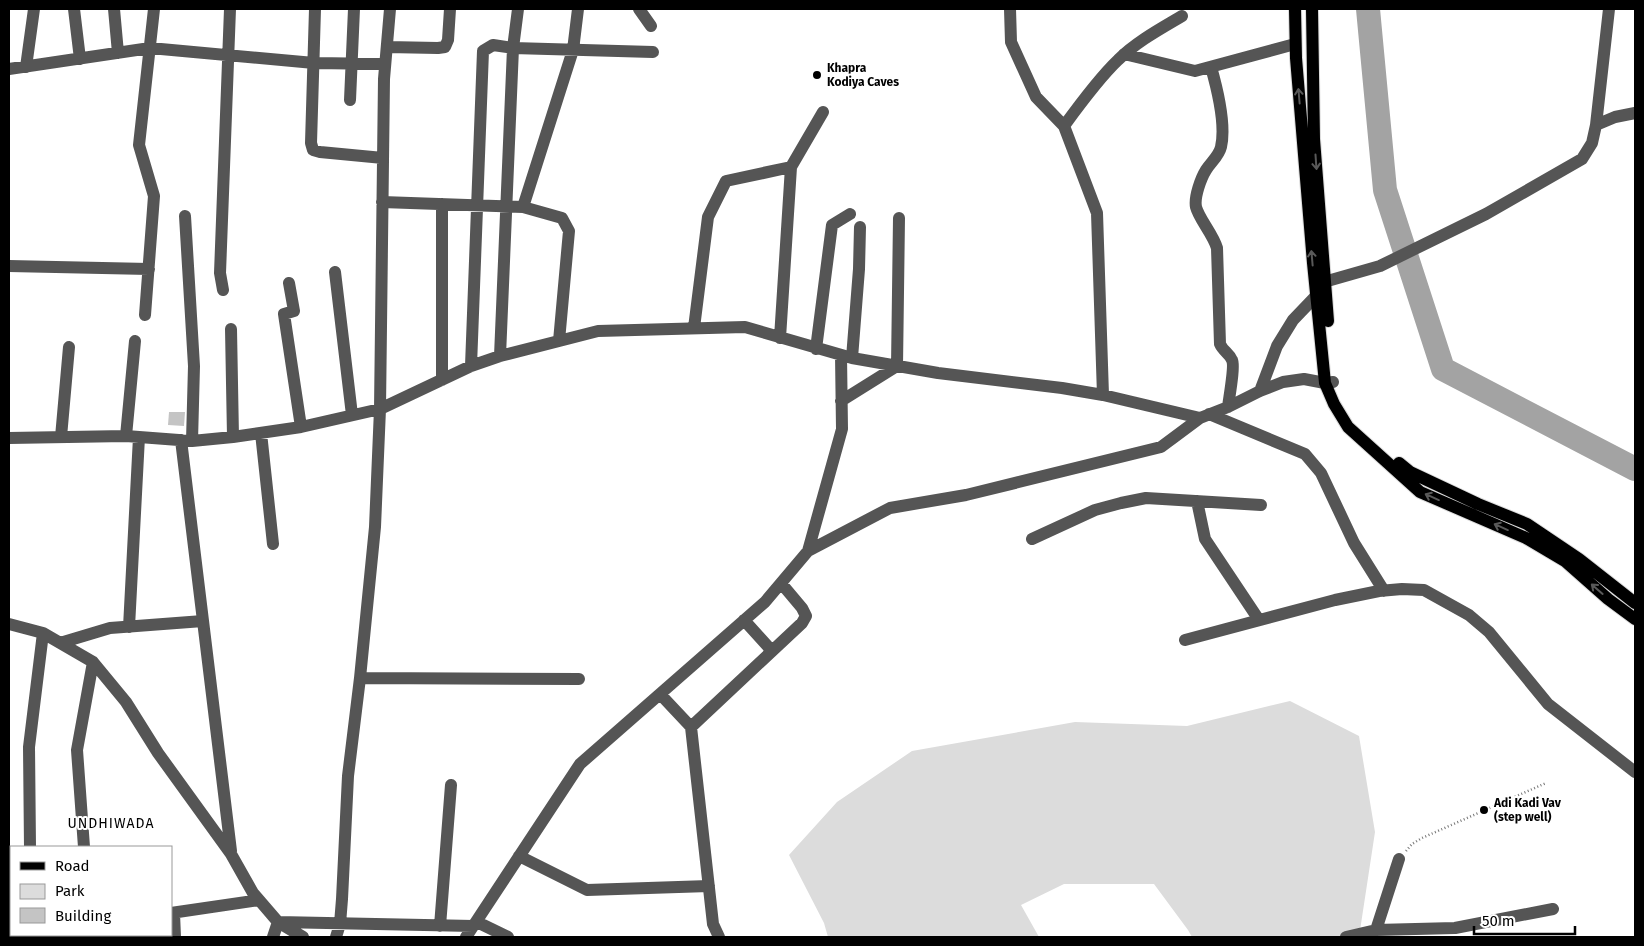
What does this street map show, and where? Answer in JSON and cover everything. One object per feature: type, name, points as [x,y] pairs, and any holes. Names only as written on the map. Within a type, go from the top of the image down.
[{"type":"main road","points":[[1294,9],[1295,44],[1316,296],[1329,383],[1348,413],[1377,446],[1410,472],[1565,561],[1608,599],[1635,619]]},
{"type":"main road","points":[[1312,9],[1314,140],[1329,383]]},
{"type":"main road","points":[[1477,510],[1527,524],[1579,559],[1635,603]]},
{"type":"street","points":[[26,67],[34,9]]},
{"type":"street","points":[[74,9],[80,58]]},
{"type":"street","points":[[114,9],[118,53]]},
{"type":"street","points":[[145,315],[154,196],[139,145],[154,9]]},
{"type":"street","points":[[223,290],[220,273],[230,9]]},
{"type":"street","points":[[315,9],[311,144],[313,150],[383,158]]},
{"type":"street","points":[[350,100],[354,9]]},
{"type":"street","points":[[336,937],[340,924],[348,776],[375,527],[380,409],[385,64],[390,9]]},
{"type":"street","points":[[387,47],[445,47],[448,40],[450,9]]},
{"type":"street","points":[[500,356],[513,48],[518,9]]},
{"type":"street","points":[[523,206],[573,50],[578,9]]},
{"type":"street","points":[[639,9],[652,26]]},
{"type":"street","points":[[1010,9],[1012,42],[1036,97],[1064,126],[1097,213],[1103,395]]},
{"type":"street","points":[[1324,282],[1380,266],[1486,214],[1576,164],[1592,144],[1596,125],[1609,9]]},
{"type":"street","points":[[1064,126],[1118,59],[1150,35],[1182,16]]},
{"type":"street","points":[[1124,54],[1189,70],[1202,70],[1295,44]]},
{"type":"street","points":[[471,366],[484,51],[493,45],[513,48],[652,52]]},
{"type":"street","points":[[9,69],[150,48],[314,63],[385,64]]},
{"type":"street","points":[[1211,67],[1219,94],[1221,148],[1205,170],[1196,207],[1217,248],[1220,344],[1223,350],[1230,355],[1233,364],[1228,407]]},
{"type":"street","points":[[780,338],[791,167],[823,112]]},
{"type":"street","points":[[1596,125],[1615,117],[1635,113]]},
{"type":"street","points":[[694,328],[708,218],[726,181],[791,167]]},
{"type":"street","points":[[382,202],[523,206],[562,218],[569,231],[559,341]]},
{"type":"street","points":[[442,204],[442,380]]},
{"type":"street","points":[[816,349],[832,225],[850,214]]},
{"type":"street","points":[[185,216],[194,366],[187,440],[203,621],[231,854]]},
{"type":"street","points":[[897,366],[899,218]]},
{"type":"street","points":[[808,551],[842,429],[841,401],[859,269],[860,227]]},
{"type":"street","points":[[9,266],[149,269]]},
{"type":"street","points":[[335,272],[352,415]]},
{"type":"street","points":[[289,283],[294,311],[284,314],[301,427]]},
{"type":"street","points":[[1260,391],[1277,346],[1293,320],[1316,296]]},
{"type":"street","points":[[9,438],[133,436],[187,440],[233,437],[301,427],[380,409],[471,366],[500,356],[598,331],[745,327],[846,357],[938,373],[1062,388],[1205,416],[1305,454],[1321,473],[1354,543],[1384,591]]},
{"type":"street","points":[[231,329],[233,437]]},
{"type":"street","points":[[129,627],[135,341]]},
{"type":"street","points":[[61,437],[69,347]]},
{"type":"street","points":[[841,401],[897,366]]},
{"type":"street","points":[[472,928],[580,764],[766,602],[808,551],[890,508],[966,495],[1161,447],[1205,416],[1283,382],[1304,379],[1329,383]]},
{"type":"street","points":[[261,433],[273,544]]},
{"type":"street","points":[[1032,539],[1095,510],[1146,498],[1261,505]]},
{"type":"street","points":[[1197,501],[1205,538],[1259,620]]},
{"type":"street","points":[[691,727],[802,623],[806,616],[802,608],[781,583]]},
{"type":"street","points":[[1185,640],[1335,600],[1384,591],[1402,589],[1424,590],[1468,615],[1489,632],[1548,704],[1635,772]]},
{"type":"street","points":[[744,620],[772,651]]},
{"type":"street","points":[[60,643],[110,628],[203,621]]},
{"type":"street","points":[[9,624],[42,633],[93,662],[126,702],[158,753],[231,854],[253,893],[278,922],[303,937]]},
{"type":"street","points":[[30,846],[29,747],[42,633]]},
{"type":"street","points":[[84,846],[77,750],[93,662]]},
{"type":"street","points":[[360,678],[579,679]]},
{"type":"street","points":[[660,694],[691,727],[712,924],[719,937]]},
{"type":"street","points":[[440,926],[451,785]]},
{"type":"street","points":[[520,856],[588,890],[709,886]]},
{"type":"street","points":[[1377,933],[1399,859]]},
{"type":"street","points":[[175,937],[172,913],[259,900]]},
{"type":"street","points":[[1346,937],[1455,928],[1553,909]]},
{"type":"street","points":[[278,922],[472,928],[508,937]]},
{"type":"street","points":[[273,937],[278,922]]},
{"type":"street","points":[[1455,928],[1465,937]]},
{"type":"path","points":[[1399,859],[1412,844],[1422,838],[1546,783]]},
{"type":"green space","points":[[1290,701],[1359,736],[1375,832],[1359,937],[1192,937],[1154,884],[1064,884],[1021,905],[1039,937],[828,937],[824,923],[789,855],[837,802],[912,751],[1075,722],[1187,726]]},
{"type":"building","points":[[169,412],[185,412],[184,426],[168,425]]},
{"type":"waterway","points":[[1368,9],[1385,190],[1443,369],[1635,469]]},
{"type":"place","name":"Khapra Kodiya Caves","points":[[817,75]]},
{"type":"place","name":"Adi Kadi Vav (step well)","points":[[1484,810]]},
{"type":"district","name":"UNDHIWADA","points":[[111,823]]}]
